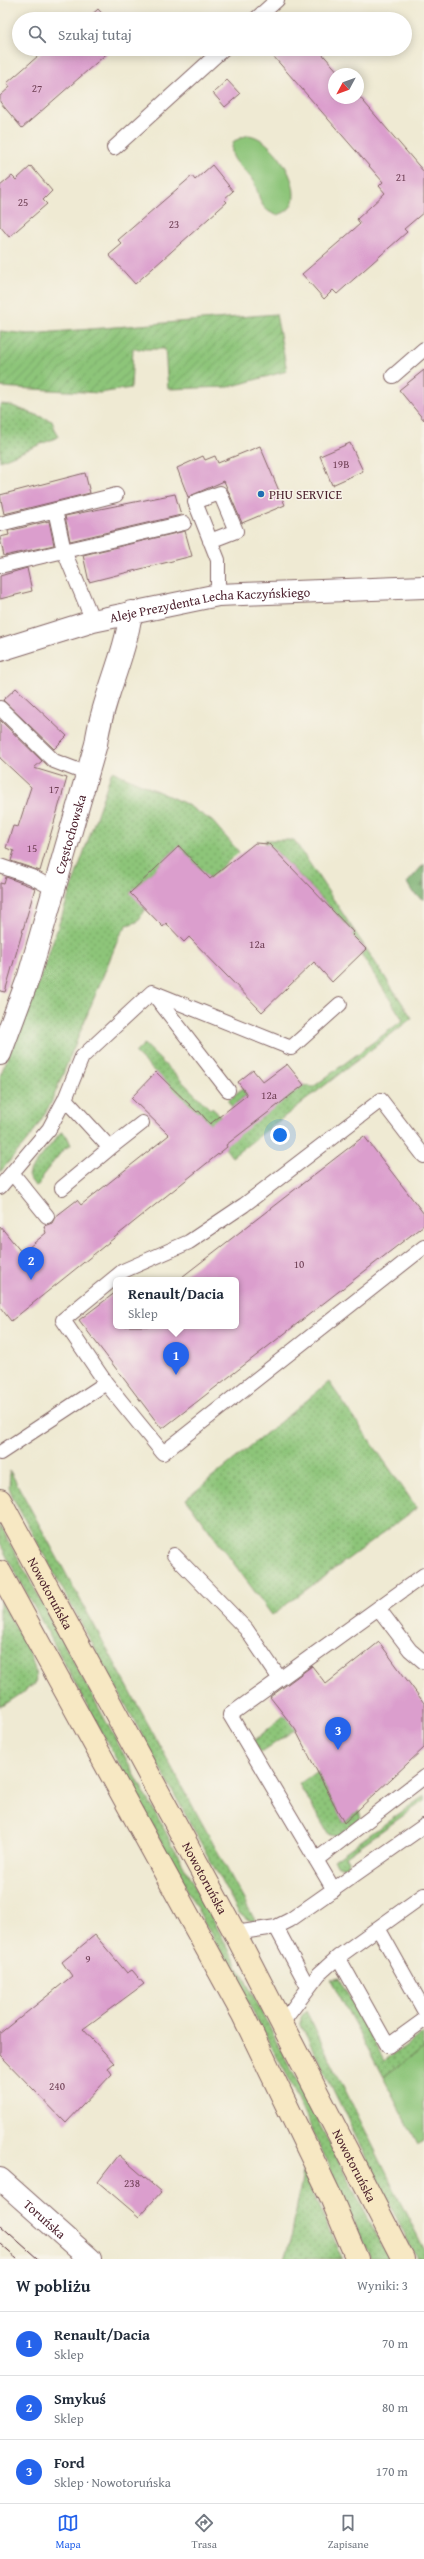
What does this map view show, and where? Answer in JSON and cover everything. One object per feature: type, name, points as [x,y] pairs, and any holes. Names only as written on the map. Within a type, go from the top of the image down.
[{"type":"main road","name":"Nowotoruńska","points":[[0,1500],[235,1933],[403,2259]]},
{"type":"main road","points":[[0,1572],[242,2016],[320,2173],[357,2259]]},
{"type":"street","name":"Aleje Prezydenta Lecha Kaczyńskiego","points":[[0,650],[94,621],[218,594],[424,587]]},
{"type":"street","name":"Częstochowska","points":[[0,1054],[29,976],[88,774],[96,744],[99,724],[124,648],[131,612]]},
{"type":"street","name":"Toruńska","points":[[0,2179],[90,2259]]},
{"type":"lane","points":[[264,12],[277,0]]},
{"type":"lane","points":[[114,148],[215,56]]},
{"type":"lane","points":[[393,376],[424,349]]},
{"type":"lane","points":[[0,524],[116,495]]},
{"type":"lane","points":[[55,510],[64,551],[94,621]]},
{"type":"lane","points":[[0,566],[184,523]]},
{"type":"lane","points":[[210,541],[218,560],[218,594]]},
{"type":"lane","points":[[0,708],[54,761],[88,774]]},
{"type":"lane","points":[[0,866],[32,877],[54,889]]},
{"type":"lane","points":[[152,992],[291,1048],[340,1004]]},
{"type":"lane","points":[[152,992],[228,1090]]},
{"type":"lane","points":[[0,1187],[13,1174],[49,1129],[65,1099],[82,1057],[152,992]]},
{"type":"lane","points":[[65,1099],[110,1148]]},
{"type":"lane","points":[[117,1277],[123,1272],[189,1242],[244,1205],[381,1100],[424,1156]]},
{"type":"lane","points":[[62,1188],[142,1123]]},
{"type":"lane","points":[[13,1174],[46,1216]]},
{"type":"lane","points":[[113,1280],[63,1320],[106,1383],[163,1453],[424,1247]]},
{"type":"lane","points":[[0,1453],[106,1383]]},
{"type":"lane","points":[[174,1555],[246,1629],[280,1679]]},
{"type":"lane","points":[[334,1890],[230,1715],[424,1575]]},
{"type":"lane","points":[[378,1608],[410,1650],[424,1662]]},
{"type":"lane","points":[[316,1860],[424,1777]]},
{"type":"lane","points":[[235,1933],[276,1927],[334,1890],[424,1826]]},
{"type":"lane","points":[[282,2023],[308,1987],[338,1957],[424,1895]]},
{"type":"lane","points":[[276,1927],[308,1987]]},
{"type":"lane","points":[[378,1928],[424,2010]]},
{"type":"lane","points":[[338,1957],[388,2046],[424,2020]]},
{"type":"green space","points":[[248,135],[259,139],[271,147],[281,159],[289,173],[293,187],[293,200],[288,210],[276,215],[266,209],[260,201],[256,186],[250,176],[234,158],[232,148],[234,141]]},
{"type":"green space","points":[[276,314],[287,371],[229,387],[168,389],[165,349],[133,349],[131,388],[100,393],[0,387],[0,331],[28,334]]},
{"type":"green space","points":[[0,404],[10,405],[52,421],[58,437],[0,461]]},
{"type":"green space","points":[[112,771],[184,803],[212,821],[239,852],[209,878],[179,846],[130,893],[146,909],[137,922],[127,925],[119,937],[51,1103],[32,1135],[0,1172],[0,1076],[37,987]]},
{"type":"green space","points":[[265,840],[294,840],[412,1018],[232,1157],[225,1148],[227,1147],[199,1111],[197,1112],[135,1053],[144,1044],[210,1109],[212,1108],[226,1121],[244,1123],[228,1101],[242,1088],[247,1095],[236,1103],[303,1085],[313,1087],[403,1020],[361,954],[366,949],[352,935],[354,932],[277,852],[266,844]]},
{"type":"green space","points":[[424,864],[424,900],[413,893],[407,883]]},
{"type":"green space","points":[[61,1132],[67,1136],[71,1145],[63,1150],[42,1176],[40,1184],[35,1186],[28,1176],[29,1172]]},
{"type":"green space","points":[[329,1382],[417,1508],[272,1615],[186,1499]]},
{"type":"green space","points":[[10,1471],[256,1922],[246,1919],[239,1913],[13,1498],[9,1487]]},
{"type":"green space","points":[[0,1525],[240,1970],[389,2259],[371,2259],[289,2079],[0,1544]]},
{"type":"green space","points":[[0,1600],[24,1641],[36,1675],[35,1684],[0,1707]]},
{"type":"green space","points":[[288,1712],[299,1727],[260,1753],[252,1743]]},
{"type":"green space","points":[[317,1771],[344,1823],[359,1810],[361,1819],[337,1836],[329,1835],[299,1784]]},
{"type":"green space","points":[[424,1796],[424,1801],[346,1856],[349,1861],[346,1867],[338,1866],[334,1860]]},
{"type":"green space","points":[[339,1978],[384,2061],[424,2033],[424,2048],[383,2077],[331,1980]]},
{"type":"green space","points":[[306,2011],[424,2249],[424,2259],[417,2259],[301,2025],[301,2017]]},
{"type":"green space","points":[[424,2048],[424,2140],[418,2144],[383,2077]]},
{"type":"green space","points":[[303,2172],[342,2259],[284,2259],[292,2234]]},
{"type":"building","points":[[38,56],[104,56],[22,128],[0,102],[0,96],[10,87],[7,83]]},
{"type":"building","points":[[273,56],[324,56],[335,68],[328,68],[328,104],[364,104],[364,102],[424,172],[424,212],[404,229],[407,232],[337,294],[333,290],[324,299],[302,274],[360,224],[357,219],[385,193],[379,186],[383,182]]},
{"type":"building","points":[[227,80],[240,94],[225,107],[213,93]]},
{"type":"building","points":[[212,165],[233,191],[224,199],[227,202],[135,284],[109,255],[122,244],[118,240],[192,176],[195,180]]},
{"type":"building","points":[[31,166],[52,191],[43,200],[47,204],[9,237],[0,226],[0,186],[12,176],[16,180]]},
{"type":"building","points":[[424,370],[424,420],[399,390]]},
{"type":"building","points":[[350,443],[363,471],[332,485],[320,456]]},
{"type":"building","points":[[260,446],[285,505],[242,523],[224,481],[188,497],[177,468],[203,456],[205,460],[215,456],[218,463]]},
{"type":"building","points":[[85,473],[90,493],[4,514],[0,495]]},
{"type":"building","points":[[175,494],[181,515],[70,541],[65,516]]},
{"type":"building","points":[[49,521],[54,545],[4,556],[0,537],[9,535],[8,531]]},
{"type":"building","points":[[185,531],[192,556],[89,582],[83,555]]},
{"type":"building","points":[[27,568],[32,591],[0,599],[0,576]]},
{"type":"building","points":[[16,688],[67,736],[54,749],[3,700]]},
{"type":"building","points":[[0,720],[42,761],[34,768],[67,778],[40,871],[11,861],[14,851],[6,848],[13,826],[18,827],[31,787],[0,758]]},
{"type":"building","points":[[255,843],[269,844],[354,933],[352,935],[366,949],[332,982],[314,962],[262,1012],[189,937],[184,942],[166,923],[163,927],[130,893],[179,846],[210,879]]},
{"type":"building","points":[[6,877],[35,888],[5,992],[0,991],[0,883],[4,884]]},
{"type":"building","points":[[287,1064],[304,1085],[226,1145],[227,1147],[11,1321],[0,1307],[0,1226],[22,1253],[46,1233],[44,1226],[52,1223],[55,1217],[77,1200],[81,1205],[169,1135],[131,1098],[156,1072],[197,1112],[199,1111],[210,1124],[247,1095],[238,1082],[253,1070],[263,1082]]},
{"type":"building","points":[[364,1136],[424,1214],[424,1225],[162,1429],[79,1320],[113,1294],[113,1329],[239,1329],[239,1277],[182,1277]]},
{"type":"building","points":[[379,1642],[424,1703],[424,1748],[344,1823],[295,1729],[270,1697],[312,1666],[326,1684]]},
{"type":"building","points":[[95,1935],[127,1973],[132,1970],[144,1984],[83,2029],[114,2063],[108,2068],[112,2074],[66,2123],[0,2055],[0,2034],[72,1976],[62,1962]]},
{"type":"building","points":[[119,2155],[161,2192],[139,2217],[98,2182]]},
{"type":"tram line","points":[[0,2225],[38,2259]]},
{"type":"tram line","points":[[0,2244],[17,2259]]},
{"type":"place","name":"PHU SERVICE","points":[[261,494]]},
{"type":"place","name":"Smykuś","points":[[31,1280]]},
{"type":"place","name":"Renault/Dacia","points":[[176,1375]]},
{"type":"place","name":"Ford","points":[[338,1750]]}]
